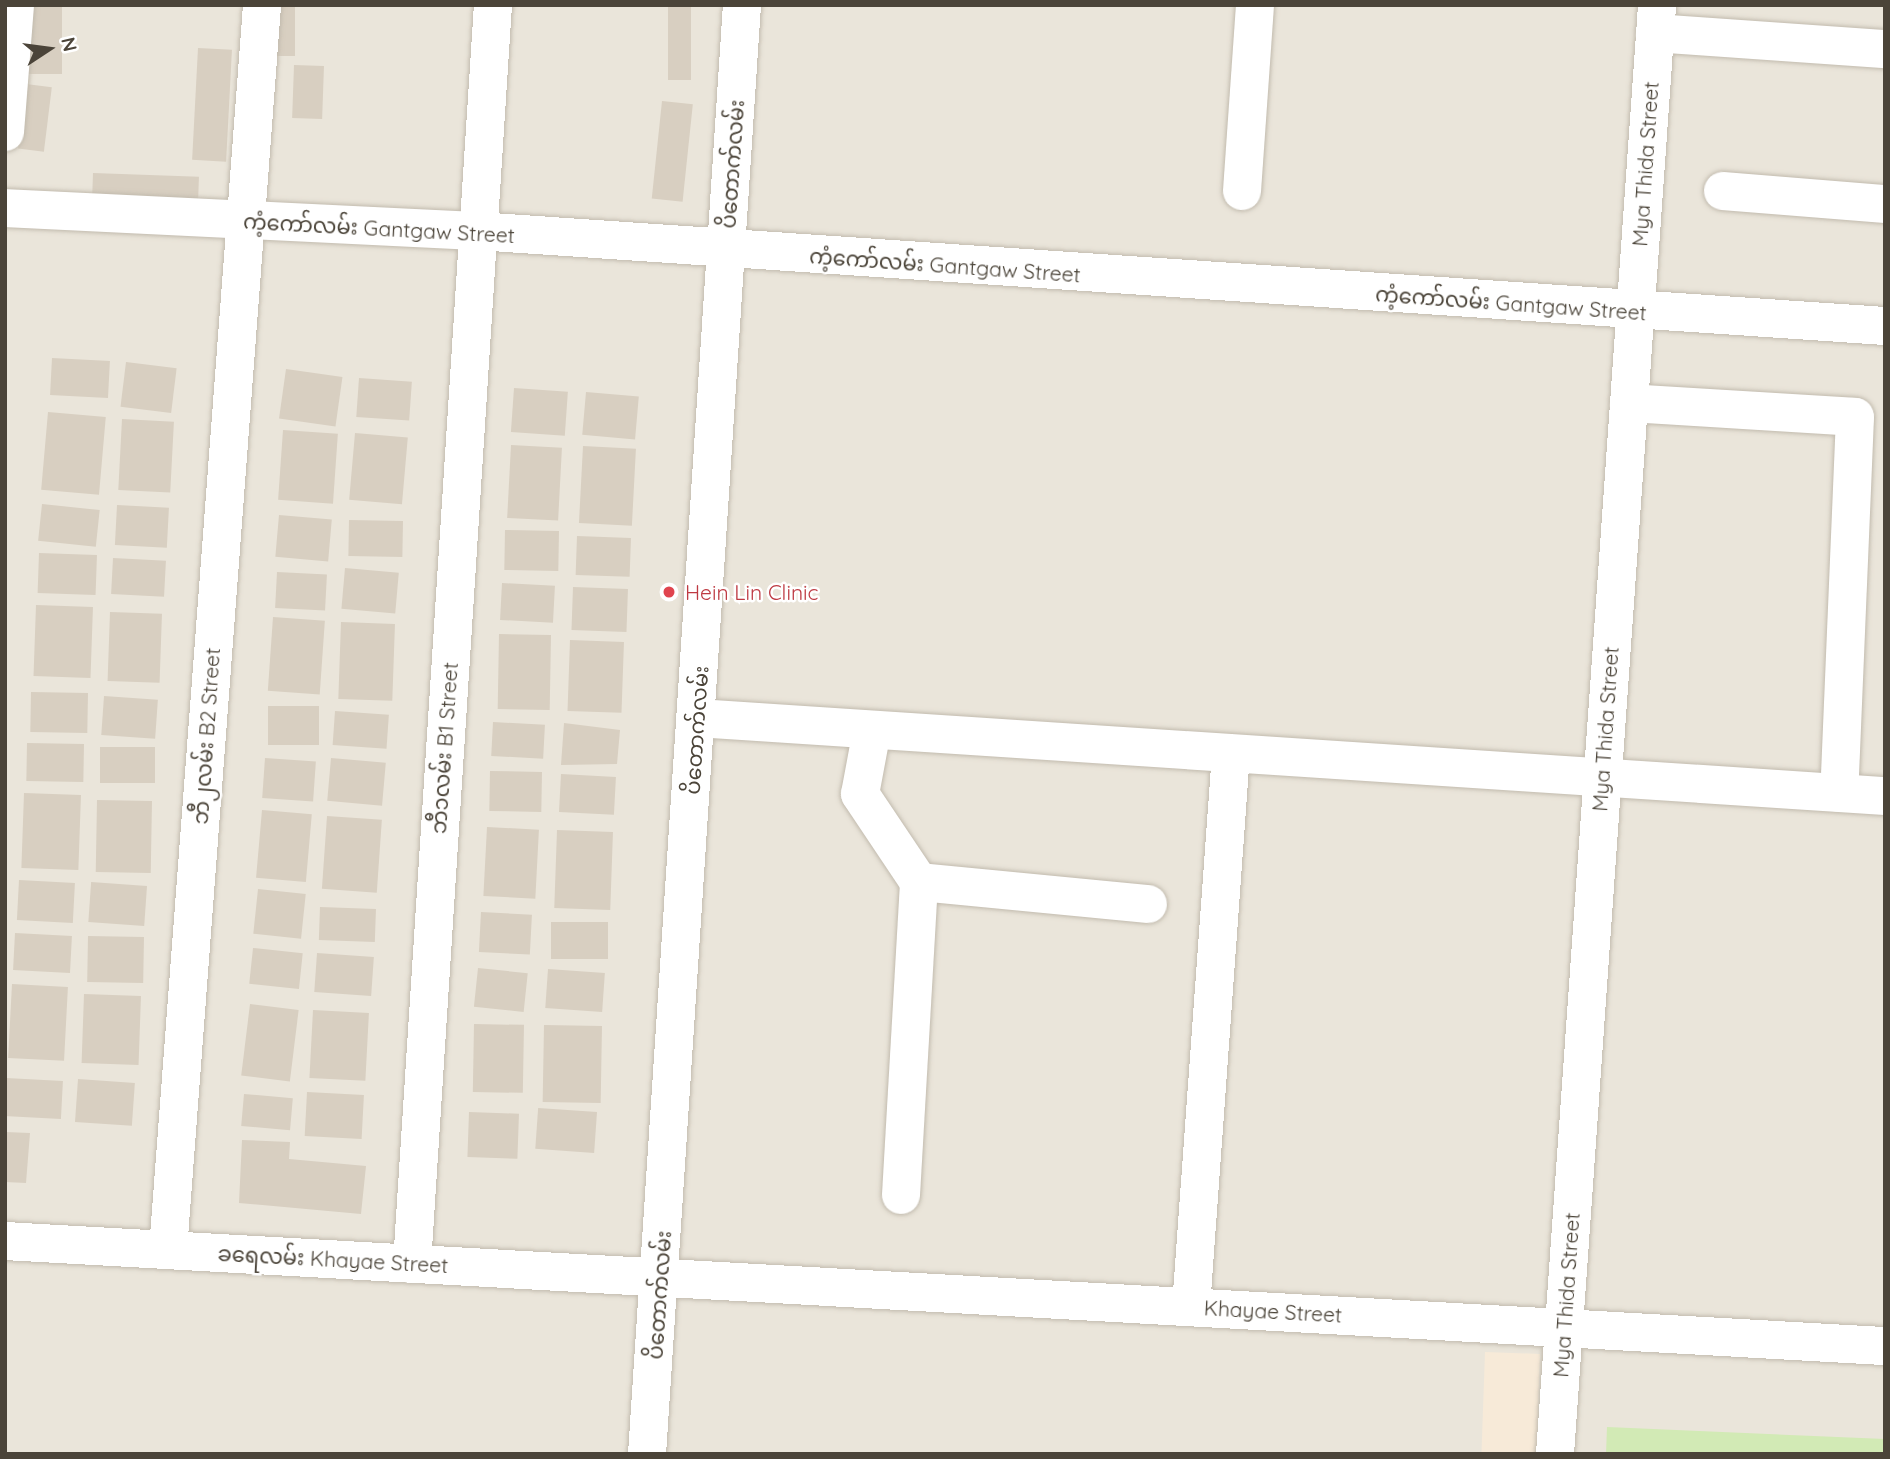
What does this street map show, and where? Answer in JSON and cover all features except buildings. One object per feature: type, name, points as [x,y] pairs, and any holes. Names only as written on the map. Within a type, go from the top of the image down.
[{"type":"street","points":[[5,132],[15,5]]},
{"type":"street","name":"ဘီ၂လမ်း B2 Street","points":[[168,1250],[262,5]]},
{"type":"street","name":"ဘီ၁လမ်း B1 Street","points":[[412,1264],[493,5]]},
{"type":"street","name":"ပိတောက်လမ်း","points":[[647,1454],[661,1279],[742,5]]},
{"type":"street","points":[[1242,191],[1255,5]]},
{"type":"street","points":[[1656,19],[1885,49]]},
{"type":"street","name":"Mya Thida Street","points":[[1555,1454],[1656,19]]},
{"type":"street","points":[[1723,191],[1885,204]]},
{"type":"street","name":"ကံ့ကော်လမ်း Gantgaw Street","points":[[5,208],[245,222],[477,231],[726,251],[1634,312],[1885,326]]},
{"type":"street","points":[[1629,403],[1870,418],[1839,793]]},
{"type":"street","points":[[697,718],[1601,775],[1885,796]]},
{"type":"street","points":[[872,730],[860,794],[919,882],[901,1195]]},
{"type":"street","points":[[1191,1307],[1231,753]]},
{"type":"street","points":[[919,882],[1148,904]]},
{"type":"street","name":"ခရေလမ်း Khayae Street","points":[[5,1241],[661,1279]]},
{"type":"street","name":"Khayae Street","points":[[661,1279],[1885,1346]]},
{"type":"shaded area","points":[[5,5],[1885,5],[1885,1454],[5,1454]]},
{"type":"shaded area","points":[[1485,1352],[1540,1354],[1536,1454],[1481,1454]]},
{"type":"green space","points":[[1607,1427],[1885,1439],[1885,1454],[1606,1454]]},
{"type":"place","name":"Hein Lin Clinic","points":[[669,592]]}]
